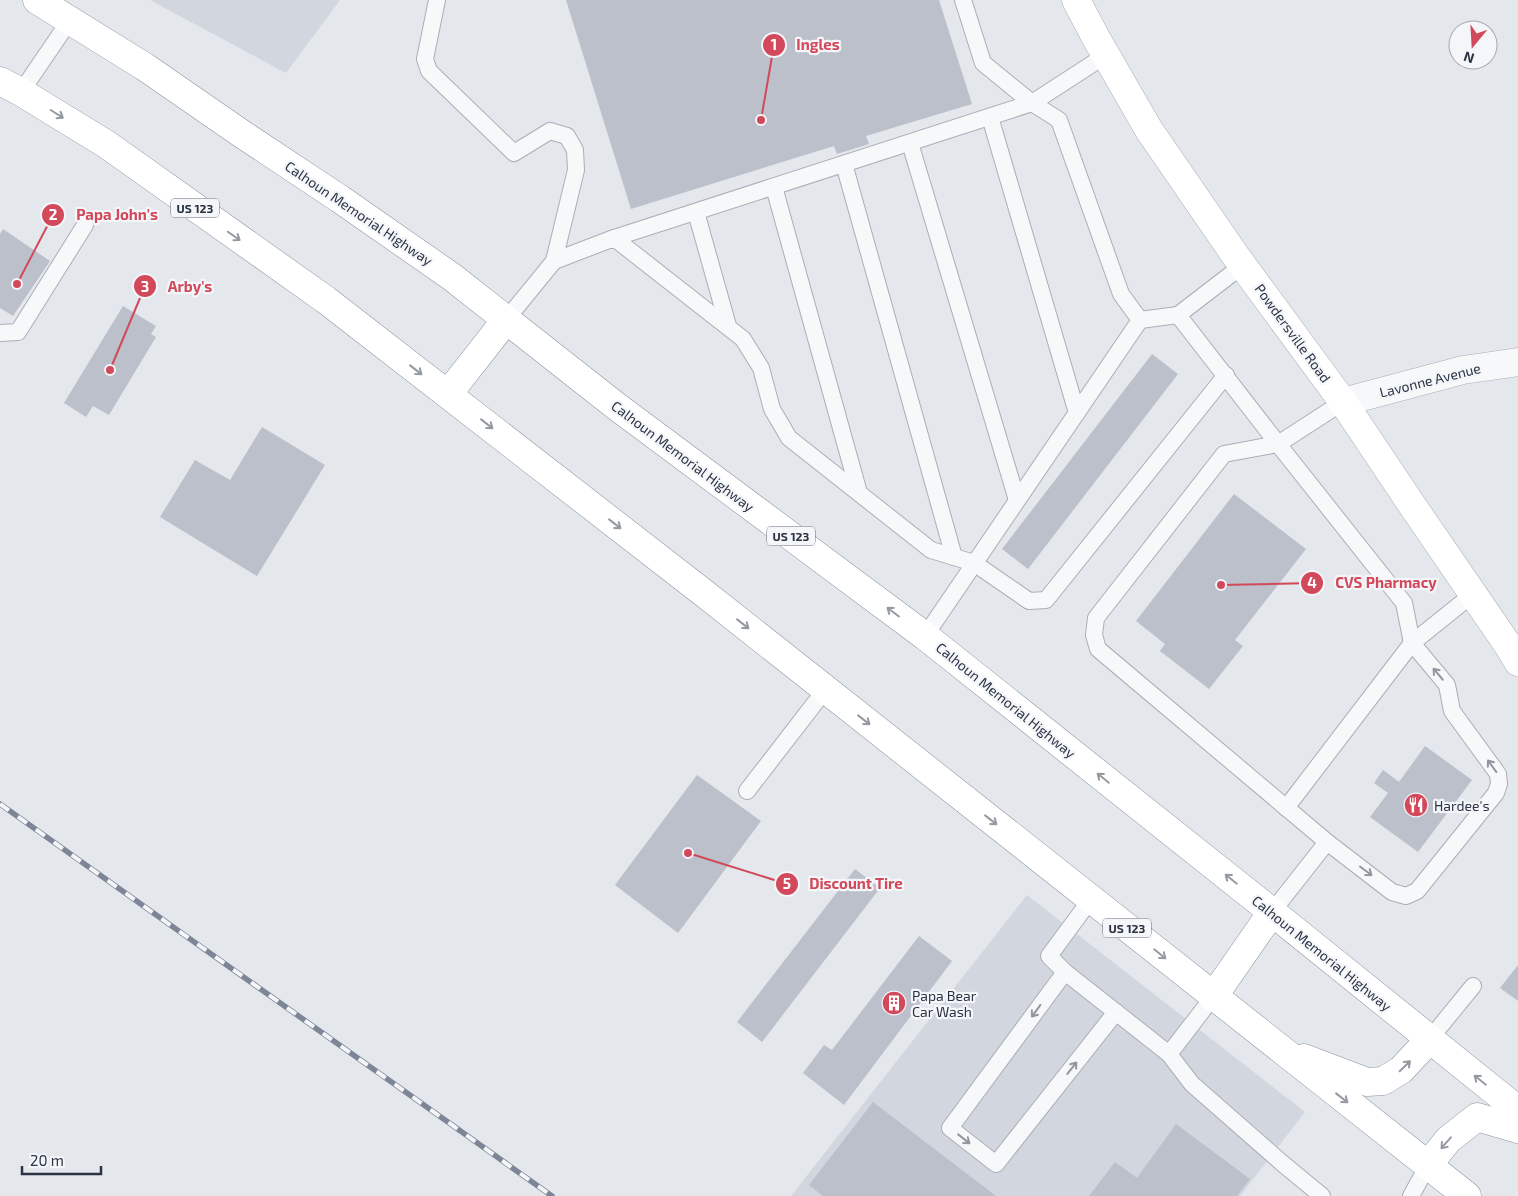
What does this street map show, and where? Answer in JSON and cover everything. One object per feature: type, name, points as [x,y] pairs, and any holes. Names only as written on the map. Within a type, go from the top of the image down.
[{"type":"main road","name":"Calhoun Memorial Highway","points":[[37,0],[145,67],[452,277],[616,406],[925,636],[1518,1110]]},
{"type":"main road","name":"Powdersville Road","points":[[1076,0],[1149,130],[1243,266],[1343,402],[1518,662]]},
{"type":"main road","name":"US 123","points":[[10,86],[106,144],[326,300],[705,594],[1467,1196]]},
{"type":"main road","points":[[448,394],[506,320]]},
{"type":"main road","points":[[1213,996],[1272,912]]},
{"type":"main road","points":[[1280,1049],[1367,1082],[1383,1081],[1401,1070],[1429,1040]]},
{"type":"main road","points":[[1428,1165],[1448,1140],[1477,1117],[1518,1129]]},
{"type":"street","name":"Lavonne Avenue","points":[[1343,402],[1462,370],[1518,362]]},
{"type":"lane","points":[[437,0],[425,59],[429,71],[514,153],[550,132],[567,136],[575,150],[576,170],[554,261],[506,320]]},
{"type":"lane","points":[[963,0],[983,63],[1032,103],[1058,120],[1121,294],[1140,320]]},
{"type":"lane","points":[[10,86],[70,20]]},
{"type":"lane","points":[[554,261],[614,238],[1032,103],[1106,55]]},
{"type":"lane","points":[[990,117],[1077,413]]},
{"type":"lane","points":[[910,143],[1017,500]]},
{"type":"lane","points":[[844,164],[954,557]]},
{"type":"lane","points":[[774,187],[859,493]]},
{"type":"lane","points":[[696,212],[728,326]]},
{"type":"lane","points":[[0,332],[18,332],[85,225]]},
{"type":"lane","points":[[614,238],[743,339],[761,368],[772,409],[789,438],[931,550],[974,563],[1029,601],[1046,600],[1226,375]]},
{"type":"lane","points":[[925,636],[1140,320],[1178,315],[1243,266]]},
{"type":"lane","points":[[1178,315],[1278,444],[1404,603],[1412,642],[1447,685],[1452,711],[1498,774],[1499,784],[1496,793],[1417,891],[1406,896],[1392,892],[1286,808],[1098,649],[1094,635],[1096,618],[1224,454],[1278,444],[1343,402]]},
{"type":"lane","points":[[1286,808],[1412,642],[1473,594]]},
{"type":"lane","points":[[747,791],[825,690]]},
{"type":"lane","points":[[1272,912],[1327,842]]},
{"type":"lane","points":[[1091,899],[1049,956],[1065,972],[1169,1054],[1192,1084],[1313,1193]]},
{"type":"lane","points":[[1065,972],[950,1128],[996,1164],[1116,1012]]},
{"type":"lane","points":[[1429,1040],[1473,986]]},
{"type":"lane","points":[[1169,1054],[1213,996]]},
{"type":"lane","points":[[1411,1196],[1428,1165]]},
{"type":"shaded area","points":[[150,0],[340,0],[286,73]]},
{"type":"shaded area","points":[[1027,895],[1305,1112],[1240,1196],[791,1196]]},
{"type":"building","points":[[566,0],[939,0],[972,104],[866,136],[869,144],[837,154],[834,146],[631,209]]},
{"type":"building","points":[[3,229],[50,261],[13,316],[0,308],[0,234]]},
{"type":"building","points":[[123,306],[156,326],[151,334],[156,337],[109,415],[93,406],[86,417],[64,403]]},
{"type":"building","points":[[1152,354],[1178,374],[1028,569],[1002,549]]},
{"type":"building","points":[[262,427],[325,465],[257,576],[160,517],[195,460],[230,480]]},
{"type":"building","points":[[1234,494],[1306,549],[1235,640],[1243,646],[1209,689],[1160,651],[1165,644],[1136,621]]},
{"type":"building","name":"Hardee's","points":[[1425,746],[1472,780],[1418,852],[1370,817],[1388,793],[1374,783],[1383,770],[1399,782]]},
{"type":"building","points":[[697,775],[761,821],[678,933],[615,885]]},
{"type":"building","points":[[855,869],[880,888],[762,1042],[737,1022]]},
{"type":"building","name":"Papa Bear Car Wash","points":[[919,936],[952,961],[844,1105],[803,1073],[824,1045],[832,1050]]},
{"type":"building","points":[[1518,965],[1518,1001],[1500,988]]},
{"type":"building","points":[[873,1102],[996,1196],[823,1196],[809,1185]]},
{"type":"building","points":[[1176,1124],[1250,1179],[1237,1196],[1089,1196],[1115,1162],[1137,1178]]},
{"type":"railway","points":[[0,804],[552,1196]]},
{"type":"place","name":"Ingles","points":[[761,120]]},
{"type":"place","name":"Papa John's","points":[[17,284]]},
{"type":"place","name":"Arby's","points":[[110,370]]},
{"type":"place","name":"CVS Pharmacy","points":[[1221,585]]},
{"type":"place","name":"Hardee's","points":[[1416,805]]},
{"type":"place","name":"Discount Tire","points":[[688,853]]},
{"type":"place","name":"Papa Bear Car Wash","points":[[894,1003]]}]
